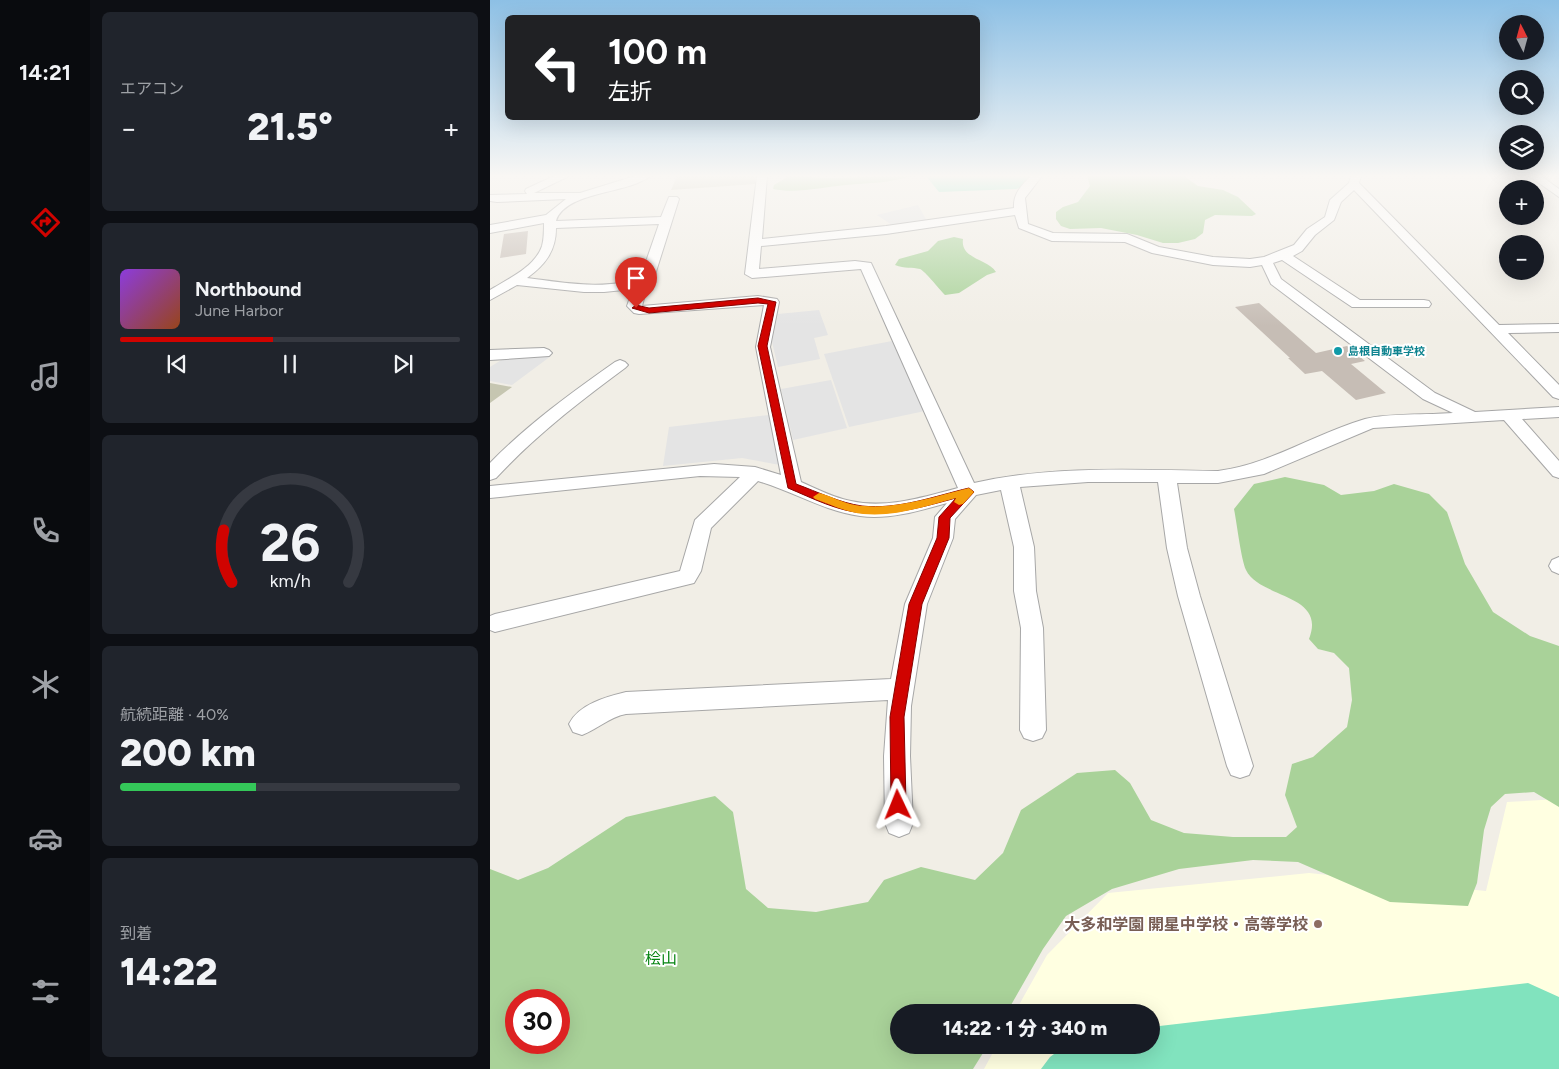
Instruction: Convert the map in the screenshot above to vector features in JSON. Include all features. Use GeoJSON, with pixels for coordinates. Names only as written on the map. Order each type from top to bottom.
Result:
{"type":"FeatureCollection","features":[{"type":"Feature","properties":{"kind":"street"},"geometry":{"type":"LineString","coordinates":[[490,229],[513,226]]}},
{"type":"Feature","properties":{"kind":"street"},"geometry":{"type":"LineString","coordinates":[[492,294],[514,281],[546,251],[548,247],[549,226]]}},
{"type":"Feature","properties":{"kind":"street"},"geometry":{"type":"LineString","coordinates":[[514,281],[600,288],[638,284],[647,278],[664,226]]}},
{"type":"Feature","properties":{"kind":"street"},"geometry":{"type":"LineString","coordinates":[[758,226],[752,274],[855,264],[866,266],[969,492]]}},
{"type":"Feature","properties":{"kind":"street"},"geometry":{"type":"LineString","coordinates":[[756,243],[915,226]]}},
{"type":"Feature","properties":{"kind":"street"},"geometry":{"type":"LineString","coordinates":[[1023,226],[1052,237],[1127,238],[1156,250],[1213,261],[1250,263],[1266,261],[1298,248],[1311,232],[1321,226]]}},
{"type":"Feature","properties":{"kind":"street"},"geometry":{"type":"LineString","coordinates":[[1400,226],[1494,329],[1559,394]]}},
{"type":"Feature","properties":{"kind":"street"},"geometry":{"type":"LineString","coordinates":[[1283,255],[1357,304],[1424,304]]}},
{"type":"Feature","properties":{"kind":"street"},"geometry":{"type":"LineString","coordinates":[[1266,261],[1276,281],[1414,384],[1440,402],[1472,417]]}},
{"type":"Feature","properties":{"kind":"street"},"geometry":{"type":"LineString","coordinates":[[638,284],[640,287],[634,306],[639,310],[758,300],[772,302],[763,346],[792,486]]}},
{"type":"Feature","properties":{"kind":"street"},"geometry":{"type":"LineString","coordinates":[[1494,329],[1559,328]]}},
{"type":"Feature","properties":{"kind":"street"},"geometry":{"type":"LineString","coordinates":[[493,357],[544,353]]}},
{"type":"Feature","properties":{"kind":"street"},"geometry":{"type":"LineString","coordinates":[[490,474],[510,452],[563,406],[620,365]]}},
{"type":"Feature","properties":{"kind":"street"},"geometry":{"type":"LineString","coordinates":[[490,492],[707,469],[728,469],[755,473],[844,506],[864,510],[904,508],[1009,482],[1054,477],[1218,477],[1237,475],[1271,465],[1332,437],[1370,423],[1559,412]]}},
{"type":"Feature","properties":{"kind":"street"},"geometry":{"type":"LineString","coordinates":[[1509,415],[1559,472]]}},
{"type":"Feature","properties":{"kind":"street"},"geometry":{"type":"LineString","coordinates":[[495,623],[687,577],[691,572],[702,525],[755,473]]}},
{"type":"Feature","properties":{"kind":"street"},"geometry":{"type":"LineString","coordinates":[[1167,477],[1178,548],[1189,596],[1240,766]]}},
{"type":"Feature","properties":{"kind":"street"},"geometry":{"type":"LineString","coordinates":[[1009,482],[1024,547],[1025,591],[1032,628],[1033,730]]}},
{"type":"Feature","properties":{"kind":"street"},"geometry":{"type":"LineString","coordinates":[[899,823],[896,752],[897,717],[916,604],[943,538],[945,517],[969,492]]}},
{"type":"Feature","properties":{"kind":"street"},"geometry":{"type":"LineString","coordinates":[[582,724],[607,707],[626,703],[901,689]]}},
{"type":"Feature","properties":{"kind":"shaded area"},"geometry":{"type":"Polygon","coordinates":[[[819,310],[828,335],[814,338],[820,359],[778,367],[772,342],[778,314],[819,310]]]}},
{"type":"Feature","properties":{"kind":"shaded area"},"geometry":{"type":"Polygon","coordinates":[[[892,341],[925,411],[849,427],[824,354],[892,341]]]}},
{"type":"Feature","properties":{"kind":"shaded area"},"geometry":{"type":"Polygon","coordinates":[[[551,356],[512,385],[490,381],[490,367],[503,359],[551,356]]]}},
{"type":"Feature","properties":{"kind":"shaded area"},"geometry":{"type":"Polygon","coordinates":[[[831,380],[847,428],[793,440],[781,389],[831,380]]]}},
{"type":"Feature","properties":{"kind":"shaded area"},"geometry":{"type":"Polygon","coordinates":[[[490,383],[512,387],[490,403],[490,383]]]}},
{"type":"Feature","properties":{"kind":"shaded area"},"geometry":{"type":"Polygon","coordinates":[[[769,415],[780,465],[742,458],[663,466],[669,427],[769,415]]]}},
{"type":"Feature","properties":{"kind":"shaded area","name":"大多和学園 開星中学校・高等学校"},"geometry":{"type":"Polygon","coordinates":[[[1559,799],[1559,1069],[984,1069],[992,1054],[1160,1054],[1160,1004],[1019,1004],[1047,955],[1108,893],[1309,873],[1486,891],[1507,802],[1559,799]]]}},
{"type":"Feature","properties":{"kind":"green space"},"geometry":{"type":"Polygon","coordinates":[[[1061,226],[1204,226],[1203,233],[1195,239],[1178,243],[1163,243],[1137,235],[1101,228],[1070,229],[1061,226]]]}},
{"type":"Feature","properties":{"kind":"green space"},"geometry":{"type":"Polygon","coordinates":[[[954,237],[963,239],[963,246],[970,255],[987,264],[996,272],[987,275],[959,293],[945,295],[922,270],[895,265],[899,259],[928,251],[938,241],[954,237]]]}},
{"type":"Feature","properties":{"kind":"green space","name":"桧山"},"geometry":{"type":"Polygon","coordinates":[[[1285,477],[1324,485],[1341,495],[1374,491],[1394,484],[1429,494],[1447,512],[1465,564],[1493,612],[1530,636],[1559,646],[1559,807],[1534,792],[1505,794],[1491,807],[1484,830],[1477,883],[1468,906],[1390,902],[1298,862],[1253,860],[1179,869],[1112,889],[1066,916],[1043,949],[1012,1004],[890,1004],[890,1054],[982,1054],[973,1069],[490,1069],[490,869],[518,880],[548,868],[626,817],[715,796],[733,812],[746,889],[768,908],[816,912],[868,902],[884,880],[921,867],[975,880],[1003,853],[1021,810],[1077,773],[1115,770],[1130,783],[1151,820],[1184,833],[1233,837],[1286,837],[1297,827],[1285,795],[1292,764],[1313,757],[1347,727],[1352,700],[1349,668],[1334,653],[1318,649],[1309,639],[1312,624],[1309,613],[1301,605],[1264,587],[1253,579],[1246,570],[1234,509],[1254,484],[1285,477]]]}},
{"type":"Feature","properties":{"kind":"green space"},"geometry":{"type":"Polygon","coordinates":[[[1528,983],[1559,997],[1559,1069],[1041,1069],[1054,1054],[1160,1054],[1160,1026],[1528,983]]]}},
{"type":"Feature","properties":{"kind":"building"},"geometry":{"type":"Polygon","coordinates":[[[528,231],[526,254],[500,258],[504,234],[528,231]]]}},
{"type":"Feature","properties":{"kind":"building","name":"島根自動車学校"},"geometry":{"type":"Polygon","coordinates":[[[1259,303],[1316,353],[1347,346],[1365,361],[1351,364],[1386,393],[1356,400],[1322,371],[1305,374],[1235,307],[1259,303]]]}},
{"type":"Feature","properties":{"kind":"slow traffic"},"geometry":{"type":"LineString","coordinates":[[819,497],[854,509],[877,510],[904,508],[969,492],[959,502]]}},
{"type":"Feature","properties":{"kind":"place","name":"島根自動車学校"},"geometry":{"type":"Point","coordinates":[1338,351]}},
{"type":"Feature","properties":{"kind":"place","name":"大多和学園 開星中学校・高等学校"},"geometry":{"type":"Point","coordinates":[1318,924]}},
{"type":"Feature","properties":{"kind":"route"},"geometry":{"type":"LineString","coordinates":[[636,308],[639,310],[649,310],[758,300],[769,300],[772,302],[763,346],[792,486],[844,506],[864,510],[904,508],[969,492],[945,517],[943,538],[916,604],[897,717],[898,805]]}}]}
